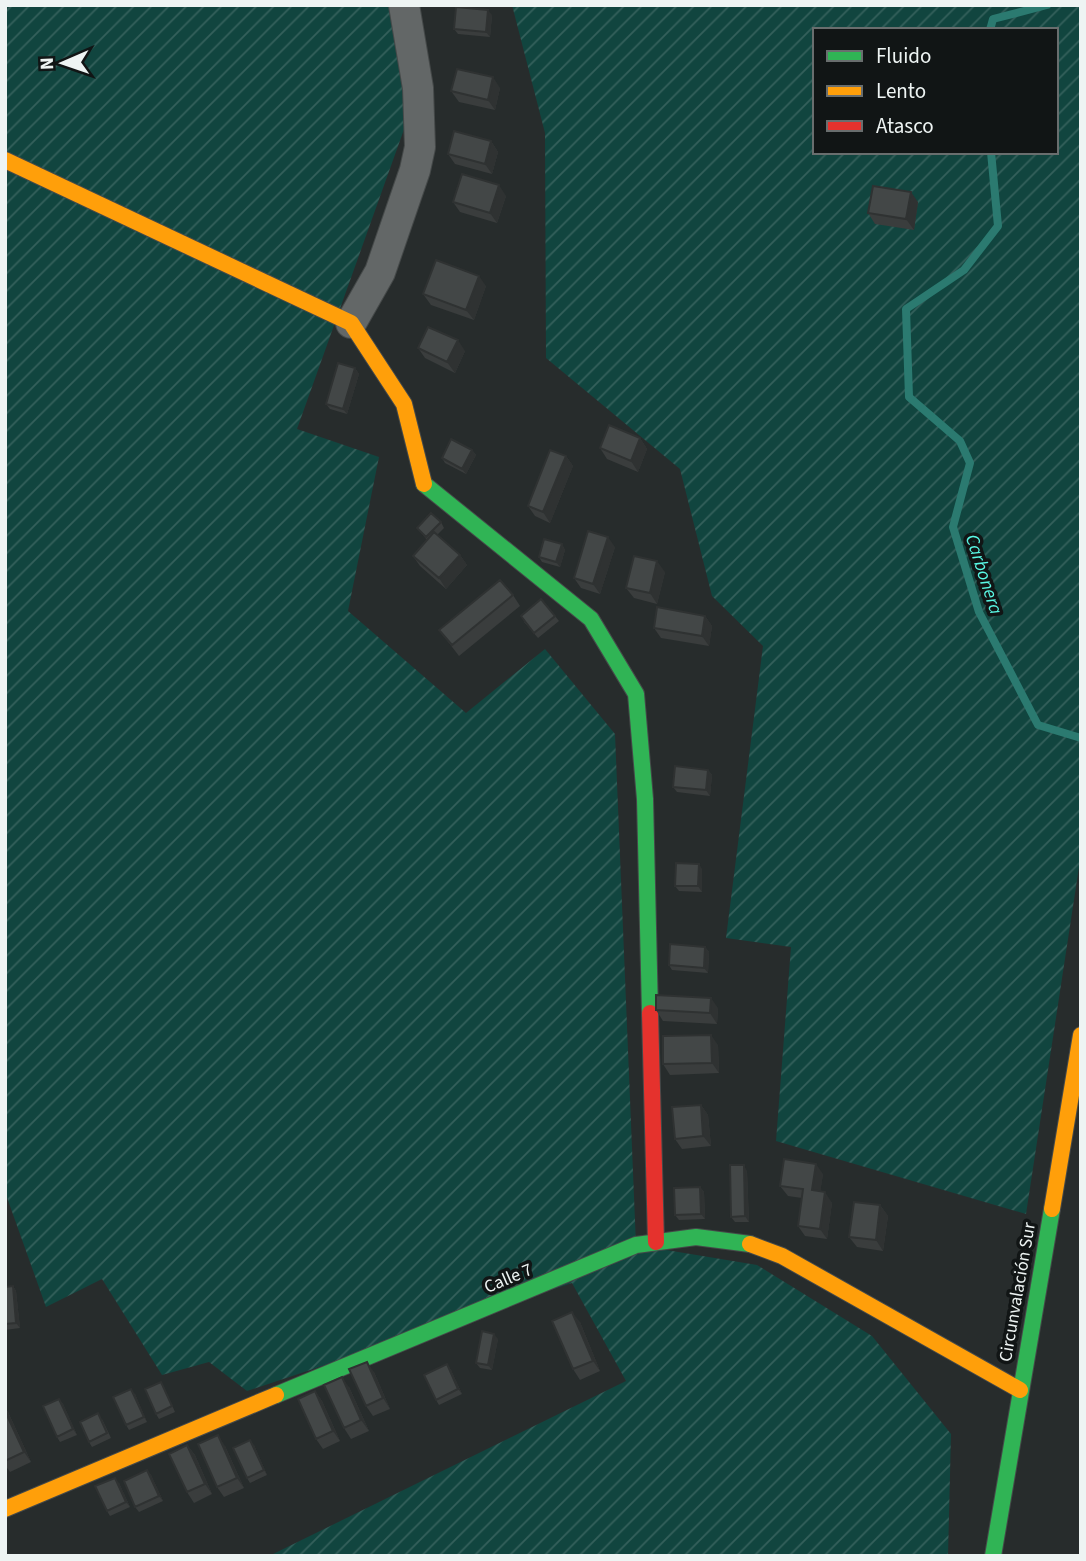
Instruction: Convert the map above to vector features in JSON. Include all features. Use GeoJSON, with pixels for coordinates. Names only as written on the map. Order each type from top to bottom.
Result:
{"type":"FeatureCollection","features":[{"type":"Feature","properties":{"kind":"street"},"geometry":{"type":"LineString","coordinates":[[351,323],[380,272],[415,170],[419,147],[418,88],[404,5]]}},
{"type":"Feature","properties":{"kind":"street"},"geometry":{"type":"LineString","coordinates":[[5,160],[351,323],[404,404],[422,482],[591,618],[636,694],[645,799],[656,1242]]}},
{"type":"Feature","properties":{"kind":"street","name":"Circunvalación Sur"},"geometry":{"type":"LineString","coordinates":[[993,1556],[1081,1035]]}},
{"type":"Feature","properties":{"kind":"street","name":"Calle 7"},"geometry":{"type":"LineString","coordinates":[[5,1509],[636,1245],[696,1237],[748,1243],[782,1256],[1020,1390]]}},
{"type":"Feature","properties":{"kind":"green space"},"geometry":{"type":"Polygon","coordinates":[[[5,5],[393,5],[407,121],[297,429],[379,457],[348,611],[466,713],[545,649],[615,734],[636,1245],[757,1265],[872,1336],[951,1434],[948,1556],[269,1556],[626,1381],[572,1283],[247,1391],[209,1362],[162,1375],[102,1279],[46,1307],[5,1192],[5,5]]]}},
{"type":"Feature","properties":{"kind":"green space"},"geometry":{"type":"Polygon","coordinates":[[[512,5],[1081,5],[1081,854],[1026,1214],[776,1141],[791,947],[726,938],[763,646],[712,596],[680,469],[546,358],[545,133],[512,5]]]}},
{"type":"Feature","properties":{"kind":"building"},"geometry":{"type":"Polygon","coordinates":[[[456,7],[488,10],[486,32],[454,29],[456,7]]]}},
{"type":"Feature","properties":{"kind":"building"},"geometry":{"type":"Polygon","coordinates":[[[457,69],[493,77],[488,100],[451,91],[457,69]]]}},
{"type":"Feature","properties":{"kind":"building"},"geometry":{"type":"Polygon","coordinates":[[[454,131],[491,141],[485,164],[448,154],[454,131]]]}},
{"type":"Feature","properties":{"kind":"building"},"geometry":{"type":"Polygon","coordinates":[[[462,174],[499,185],[490,213],[453,202],[462,174]]]}},
{"type":"Feature","properties":{"kind":"building"},"geometry":{"type":"Polygon","coordinates":[[[873,186],[911,192],[906,219],[868,213],[873,186]]]}},
{"type":"Feature","properties":{"kind":"building"},"geometry":{"type":"Polygon","coordinates":[[[436,260],[479,276],[466,310],[423,294],[436,260]]]}},
{"type":"Feature","properties":{"kind":"building"},"geometry":{"type":"Polygon","coordinates":[[[428,327],[458,340],[447,362],[418,348],[428,327]]]}},
{"type":"Feature","properties":{"kind":"building"},"geometry":{"type":"Polygon","coordinates":[[[338,363],[355,368],[343,409],[326,404],[338,363]]]}},
{"type":"Feature","properties":{"kind":"building"},"geometry":{"type":"Polygon","coordinates":[[[609,425],[640,438],[631,461],[600,448],[609,425]]]}},
{"type":"Feature","properties":{"kind":"building"},"geometry":{"type":"Polygon","coordinates":[[[451,439],[472,450],[462,469],[442,458],[451,439]]]}},
{"type":"Feature","properties":{"kind":"building"},"geometry":{"type":"Polygon","coordinates":[[[550,450],[566,456],[543,512],[528,506],[550,450]]]}},
{"type":"Feature","properties":{"kind":"building"},"geometry":{"type":"Polygon","coordinates":[[[431,513],[441,522],[426,537],[417,528],[431,513]]]}},
{"type":"Feature","properties":{"kind":"building"},"geometry":{"type":"Polygon","coordinates":[[[588,531],[608,537],[593,584],[574,578],[588,531]]]}},
{"type":"Feature","properties":{"kind":"building"},"geometry":{"type":"Polygon","coordinates":[[[434,532],[460,555],[439,578],[413,556],[434,532]]]}},
{"type":"Feature","properties":{"kind":"building"},"geometry":{"type":"Polygon","coordinates":[[[544,539],[562,544],[556,562],[539,557],[544,539]]]}},
{"type":"Feature","properties":{"kind":"building"},"geometry":{"type":"Polygon","coordinates":[[[634,556],[657,561],[650,593],[626,588],[634,556]]]}},
{"type":"Feature","properties":{"kind":"building"},"geometry":{"type":"Polygon","coordinates":[[[500,580],[513,595],[452,645],[439,630],[500,580]]]}},
{"type":"Feature","properties":{"kind":"building"},"geometry":{"type":"Polygon","coordinates":[[[541,599],[555,616],[534,633],[521,616],[541,599]]]}},
{"type":"Feature","properties":{"kind":"building"},"geometry":{"type":"Polygon","coordinates":[[[657,607],[705,616],[702,636],[654,628],[657,607]]]}},
{"type":"Feature","properties":{"kind":"building"},"geometry":{"type":"Polygon","coordinates":[[[675,766],[708,770],[706,790],[673,787],[675,766]]]}},
{"type":"Feature","properties":{"kind":"building"},"geometry":{"type":"Polygon","coordinates":[[[676,863],[699,864],[698,886],[675,886],[676,863]]]}},
{"type":"Feature","properties":{"kind":"building"},"geometry":{"type":"Polygon","coordinates":[[[670,944],[705,947],[704,968],[669,965],[670,944]]]}},
{"type":"Feature","properties":{"kind":"building"},"geometry":{"type":"Polygon","coordinates":[[[656,995],[711,998],[710,1013],[656,1010],[656,995]]]}},
{"type":"Feature","properties":{"kind":"building"},"geometry":{"type":"Polygon","coordinates":[[[711,1035],[712,1063],[663,1064],[663,1036],[711,1035]]]}},
{"type":"Feature","properties":{"kind":"building"},"geometry":{"type":"Polygon","coordinates":[[[701,1105],[703,1136],[675,1139],[672,1107],[701,1105]]]}},
{"type":"Feature","properties":{"kind":"building"},"geometry":{"type":"Polygon","coordinates":[[[784,1159],[816,1164],[812,1190],[825,1192],[820,1229],[798,1226],[803,1189],[780,1186],[784,1159]]]}},
{"type":"Feature","properties":{"kind":"building"},"geometry":{"type":"Polygon","coordinates":[[[730,1165],[744,1165],[745,1216],[731,1217],[730,1165]]]}},
{"type":"Feature","properties":{"kind":"building"},"geometry":{"type":"Polygon","coordinates":[[[700,1187],[701,1214],[675,1215],[674,1188],[700,1187]]]}},
{"type":"Feature","properties":{"kind":"building"},"geometry":{"type":"Polygon","coordinates":[[[854,1202],[880,1205],[876,1240],[849,1237],[854,1202]]]}},
{"type":"Feature","properties":{"kind":"building"},"geometry":{"type":"Polygon","coordinates":[[[13,1286],[16,1323],[5,1324],[5,1287],[13,1286]]]}},
{"type":"Feature","properties":{"kind":"building"},"geometry":{"type":"Polygon","coordinates":[[[572,1312],[593,1361],[573,1369],[552,1321],[572,1312]]]}},
{"type":"Feature","properties":{"kind":"building"},"geometry":{"type":"Polygon","coordinates":[[[482,1331],[494,1334],[488,1365],[476,1363],[482,1331]]]}},
{"type":"Feature","properties":{"kind":"building"},"geometry":{"type":"Polygon","coordinates":[[[367,1362],[383,1398],[366,1406],[349,1369],[367,1362]]]}},
{"type":"Feature","properties":{"kind":"building"},"geometry":{"type":"Polygon","coordinates":[[[447,1364],[458,1389],[436,1400],[424,1375],[447,1364]]]}},
{"type":"Feature","properties":{"kind":"building"},"geometry":{"type":"Polygon","coordinates":[[[342,1377],[361,1420],[344,1428],[324,1385],[342,1377]]]}},
{"type":"Feature","properties":{"kind":"building"},"geometry":{"type":"Polygon","coordinates":[[[161,1382],[172,1406],[156,1414],[145,1389],[161,1382]]]}},
{"type":"Feature","properties":{"kind":"building"},"geometry":{"type":"Polygon","coordinates":[[[131,1389],[144,1417],[126,1425],[113,1397],[131,1389]]]}},
{"type":"Feature","properties":{"kind":"building"},"geometry":{"type":"Polygon","coordinates":[[[315,1391],[333,1431],[316,1439],[298,1399],[315,1391]]]}},
{"type":"Feature","properties":{"kind":"building"},"geometry":{"type":"Polygon","coordinates":[[[59,1399],[73,1429],[57,1437],[43,1406],[59,1399]]]}},
{"type":"Feature","properties":{"kind":"building"},"geometry":{"type":"Polygon","coordinates":[[[5,1411],[24,1452],[5,1461],[5,1411]]]}},
{"type":"Feature","properties":{"kind":"building"},"geometry":{"type":"Polygon","coordinates":[[[98,1413],[107,1433],[89,1442],[80,1422],[98,1413]]]}},
{"type":"Feature","properties":{"kind":"building"},"geometry":{"type":"Polygon","coordinates":[[[218,1435],[237,1478],[217,1487],[198,1444],[218,1435]]]}},
{"type":"Feature","properties":{"kind":"building"},"geometry":{"type":"Polygon","coordinates":[[[250,1440],[264,1470],[247,1478],[233,1448],[250,1440]]]}},
{"type":"Feature","properties":{"kind":"building"},"geometry":{"type":"Polygon","coordinates":[[[187,1445],[205,1484],[187,1492],[169,1454],[187,1445]]]}},
{"type":"Feature","properties":{"kind":"building"},"geometry":{"type":"Polygon","coordinates":[[[147,1470],[159,1496],[135,1507],[124,1481],[147,1470]]]}},
{"type":"Feature","properties":{"kind":"building"},"geometry":{"type":"Polygon","coordinates":[[[115,1478],[126,1502],[107,1511],[95,1486],[115,1478]]]}},
{"type":"Feature","properties":{"kind":"waterway","name":"Carbonera"},"geometry":{"type":"LineString","coordinates":[[991,28],[993,19],[1047,5]]}},
{"type":"Feature","properties":{"kind":"waterway","name":"Carbonera"},"geometry":{"type":"LineString","coordinates":[[991,154],[998,226],[964,270],[906,309],[909,397],[960,441],[970,463],[953,527],[979,612],[1038,725],[1081,738]]}},
{"type":"Feature","properties":{"kind":"traffic: fast"},"geometry":{"type":"LineString","coordinates":[[424,484],[591,619],[636,694],[645,799],[650,1013]]}},
{"type":"Feature","properties":{"kind":"traffic: fast"},"geometry":{"type":"LineString","coordinates":[[993,1556],[1052,1209]]}},
{"type":"Feature","properties":{"kind":"traffic: fast"},"geometry":{"type":"LineString","coordinates":[[276,1395],[636,1245],[696,1237],[750,1244]]}},
{"type":"Feature","properties":{"kind":"traffic: slow"},"geometry":{"type":"LineString","coordinates":[[5,160],[351,323],[404,404],[424,484]]}},
{"type":"Feature","properties":{"kind":"traffic: slow"},"geometry":{"type":"LineString","coordinates":[[1052,1209],[1081,1035]]}},
{"type":"Feature","properties":{"kind":"traffic: slow"},"geometry":{"type":"LineString","coordinates":[[750,1244],[782,1256],[1020,1390]]}},
{"type":"Feature","properties":{"kind":"traffic: slow"},"geometry":{"type":"LineString","coordinates":[[5,1509],[276,1395]]}},
{"type":"Feature","properties":{"kind":"traffic: jam"},"geometry":{"type":"LineString","coordinates":[[650,1013],[656,1242]]}}]}
